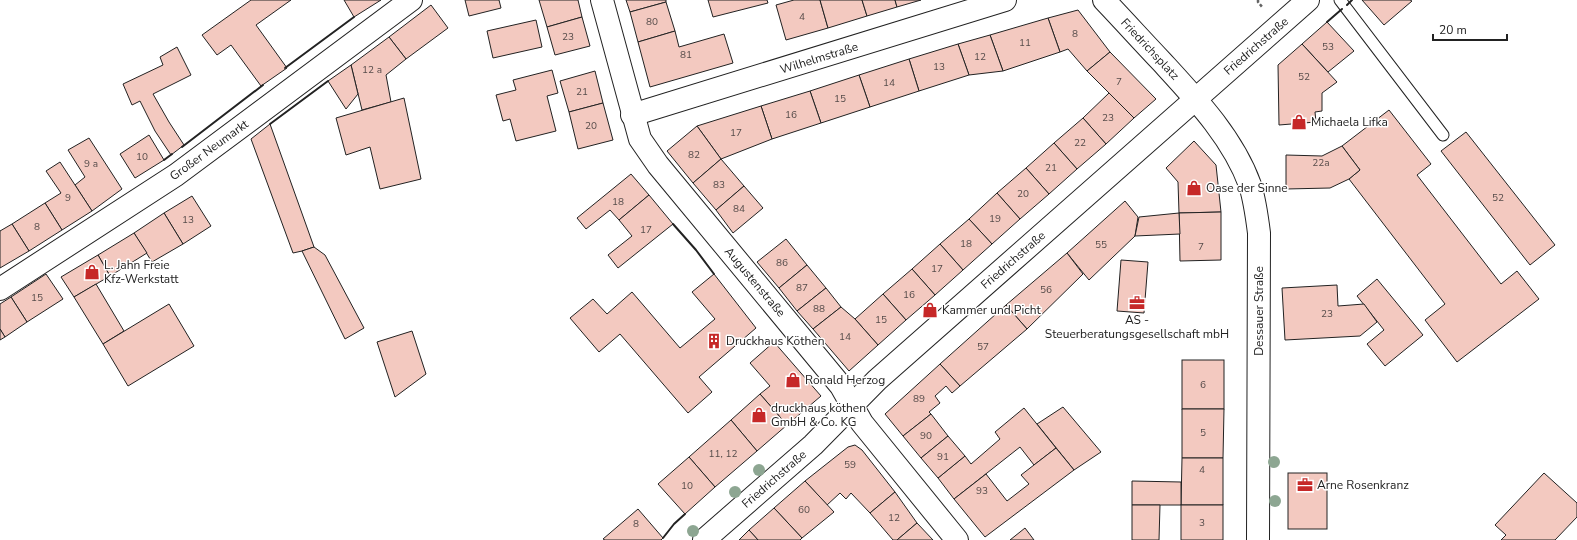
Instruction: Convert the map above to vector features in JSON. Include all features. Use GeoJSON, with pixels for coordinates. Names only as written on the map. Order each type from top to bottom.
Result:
{"type":"FeatureCollection","features":[{"type":"Feature","properties":{"kind":"street","name":"Großer Neumarkt"},"geometry":{"type":"LineString","coordinates":[[0,289],[176,175],[411,0]]}},
{"type":"Feature","properties":{"kind":"street","name":"Augustenstraße"},"geometry":{"type":"LineString","coordinates":[[602,0],[632,116],[640,140],[658,165],[841,386],[862,423],[957,540]]}},
{"type":"Feature","properties":{"kind":"street","name":"Wilhelmstraße"},"geometry":{"type":"LineString","coordinates":[[632,116],[1005,0]]}},
{"type":"Feature","properties":{"kind":"street","name":"Friedrichsplatz"},"geometry":{"type":"LineString","coordinates":[[1104,0],[1195,99]]}},
{"type":"Feature","properties":{"kind":"street","name":"Friedrichstraße"},"geometry":{"type":"LineString","coordinates":[[704,540],[813,445],[877,380],[1308,0]]}},
{"type":"Feature","properties":{"kind":"street","name":"Dessauer Straße"},"geometry":{"type":"LineString","coordinates":[[1195,99],[1228,142],[1237,158],[1250,185],[1256,211],[1259,233],[1258,540]]}},
{"type":"Feature","properties":{"kind":"lane"},"geometry":{"type":"LineString","coordinates":[[1340,0],[1443,135]]}},
{"type":"Feature","properties":{"kind":"building"},"geometry":{"type":"Polygon","coordinates":[[[251,0],[291,0],[256,25],[287,68],[261,86],[231,45],[217,55],[202,35],[251,0]]]}},
{"type":"Feature","properties":{"kind":"building"},"geometry":{"type":"Polygon","coordinates":[[[344,0],[381,0],[354,17],[344,0]]]}},
{"type":"Feature","properties":{"kind":"building"},"geometry":{"type":"Polygon","coordinates":[[[465,0],[499,0],[501,8],[469,16],[465,0]]]}},
{"type":"Feature","properties":{"kind":"building"},"geometry":{"type":"Polygon","coordinates":[[[539,0],[578,0],[582,17],[547,27],[539,0]]]}},
{"type":"Feature","properties":{"kind":"building"},"geometry":{"type":"Polygon","coordinates":[[[626,0],[666,0],[666,2],[630,12],[626,0]]]}},
{"type":"Feature","properties":{"kind":"building"},"geometry":{"type":"Polygon","coordinates":[[[708,0],[767,0],[768,3],[713,17],[708,0]]]}},
{"type":"Feature","properties":{"kind":"building"},"geometry":{"type":"Polygon","coordinates":[[[794,0],[820,0],[828,28],[786,40],[776,5],[794,0]]]}},
{"type":"Feature","properties":{"kind":"building"},"geometry":{"type":"Polygon","coordinates":[[[820,0],[862,0],[867,16],[828,28],[820,0]]]}},
{"type":"Feature","properties":{"kind":"building"},"geometry":{"type":"Polygon","coordinates":[[[862,0],[895,0],[897,7],[867,16],[862,0]]]}},
{"type":"Feature","properties":{"kind":"building"},"geometry":{"type":"Polygon","coordinates":[[[895,0],[921,0],[897,7],[895,0]]]}},
{"type":"Feature","properties":{"kind":"building"},"geometry":{"type":"Polygon","coordinates":[[[1362,0],[1410,0],[1412,1],[1384,25],[1362,0]]]}},
{"type":"Feature","properties":{"kind":"building"},"geometry":{"type":"Polygon","coordinates":[[[666,2],[675,31],[638,42],[630,12],[666,2]]]}},
{"type":"Feature","properties":{"kind":"building"},"geometry":{"type":"Polygon","coordinates":[[[431,5],[448,28],[406,59],[389,37],[431,5]]]}},
{"type":"Feature","properties":{"kind":"building"},"geometry":{"type":"Polygon","coordinates":[[[1078,10],[1110,52],[1087,71],[1068,49],[1060,52],[1048,18],[1078,10]]]}},
{"type":"Feature","properties":{"kind":"building"},"geometry":{"type":"Polygon","coordinates":[[[582,17],[590,46],[555,55],[547,27],[582,17]]]}},
{"type":"Feature","properties":{"kind":"building"},"geometry":{"type":"Polygon","coordinates":[[[1048,18],[1060,52],[1003,71],[990,35],[1048,18]]]}},
{"type":"Feature","properties":{"kind":"building"},"geometry":{"type":"Polygon","coordinates":[[[536,20],[542,47],[493,58],[487,31],[536,20]]]}},
{"type":"Feature","properties":{"kind":"building"},"geometry":{"type":"Polygon","coordinates":[[[1327,22],[1354,51],[1328,72],[1302,44],[1327,22]]]}},
{"type":"Feature","properties":{"kind":"building"},"geometry":{"type":"Polygon","coordinates":[[[675,31],[679,47],[724,34],[733,63],[650,87],[638,42],[675,31]]]}},
{"type":"Feature","properties":{"kind":"building"},"geometry":{"type":"Polygon","coordinates":[[[990,35],[1003,71],[969,75],[958,44],[990,35]]]}},
{"type":"Feature","properties":{"kind":"building"},"geometry":{"type":"Polygon","coordinates":[[[389,37],[406,59],[386,75],[391,102],[362,110],[351,65],[389,37]]]}},
{"type":"Feature","properties":{"kind":"building"},"geometry":{"type":"Polygon","coordinates":[[[958,44],[969,75],[919,91],[909,59],[958,44]]]}},
{"type":"Feature","properties":{"kind":"building"},"geometry":{"type":"Polygon","coordinates":[[[1302,44],[1337,82],[1322,93],[1322,111],[1315,112],[1316,122],[1279,125],[1278,65],[1302,44]]]}},
{"type":"Feature","properties":{"kind":"building"},"geometry":{"type":"Polygon","coordinates":[[[177,47],[191,75],[153,94],[184,145],[171,155],[155,131],[140,101],[132,105],[123,84],[163,65],[160,57],[177,47]]]}},
{"type":"Feature","properties":{"kind":"building"},"geometry":{"type":"Polygon","coordinates":[[[1110,52],[1156,99],[1134,118],[1087,71],[1110,52]]]}},
{"type":"Feature","properties":{"kind":"building"},"geometry":{"type":"Polygon","coordinates":[[[909,59],[919,91],[870,107],[859,75],[909,59]]]}},
{"type":"Feature","properties":{"kind":"building"},"geometry":{"type":"Polygon","coordinates":[[[351,65],[358,94],[346,109],[328,81],[351,65]]]}},
{"type":"Feature","properties":{"kind":"building"},"geometry":{"type":"Polygon","coordinates":[[[552,70],[558,93],[547,96],[556,131],[516,141],[510,119],[503,121],[496,95],[516,90],[513,80],[552,70]]]}},
{"type":"Feature","properties":{"kind":"building"},"geometry":{"type":"Polygon","coordinates":[[[595,71],[603,103],[569,112],[560,81],[595,71]]]}},
{"type":"Feature","properties":{"kind":"building"},"geometry":{"type":"Polygon","coordinates":[[[859,75],[870,107],[821,123],[810,91],[859,75]]]}},
{"type":"Feature","properties":{"kind":"building"},"geometry":{"type":"Polygon","coordinates":[[[810,91],[821,123],[772,139],[761,106],[810,91]]]}},
{"type":"Feature","properties":{"kind":"building"},"geometry":{"type":"Polygon","coordinates":[[[1109,93],[1134,118],[1106,144],[1083,118],[1109,93]]]}},
{"type":"Feature","properties":{"kind":"building"},"geometry":{"type":"Polygon","coordinates":[[[404,98],[421,179],[380,189],[370,147],[346,155],[336,118],[404,98]]]}},
{"type":"Feature","properties":{"kind":"building"},"geometry":{"type":"Polygon","coordinates":[[[603,103],[613,140],[578,149],[569,112],[603,103]]]}},
{"type":"Feature","properties":{"kind":"building"},"geometry":{"type":"Polygon","coordinates":[[[761,106],[772,139],[721,159],[697,126],[761,106]]]}},
{"type":"Feature","properties":{"kind":"building"},"geometry":{"type":"Polygon","coordinates":[[[1389,110],[1431,164],[1417,175],[1501,284],[1517,271],[1539,299],[1457,362],[1425,320],[1445,304],[1349,179],[1360,170],[1342,146],[1389,110]]]}},
{"type":"Feature","properties":{"kind":"building"},"geometry":{"type":"Polygon","coordinates":[[[1083,118],[1106,144],[1077,169],[1054,143],[1083,118]]]}},
{"type":"Feature","properties":{"kind":"building"},"geometry":{"type":"Polygon","coordinates":[[[270,124],[314,247],[293,253],[251,139],[270,124]]]}},
{"type":"Feature","properties":{"kind":"building"},"geometry":{"type":"Polygon","coordinates":[[[697,126],[721,159],[693,183],[667,151],[697,126]]]}},
{"type":"Feature","properties":{"kind":"building"},"geometry":{"type":"Polygon","coordinates":[[[1466,132],[1555,245],[1530,265],[1441,151],[1466,132]]]}},
{"type":"Feature","properties":{"kind":"building"},"geometry":{"type":"Polygon","coordinates":[[[149,135],[164,160],[135,178],[120,154],[149,135]]]}},
{"type":"Feature","properties":{"kind":"building"},"geometry":{"type":"Polygon","coordinates":[[[89,138],[122,189],[92,211],[75,185],[85,177],[68,150],[89,138]]]}},
{"type":"Feature","properties":{"kind":"building"},"geometry":{"type":"Polygon","coordinates":[[[1194,141],[1216,165],[1221,212],[1179,213],[1178,182],[1166,168],[1194,141]]]}},
{"type":"Feature","properties":{"kind":"building"},"geometry":{"type":"Polygon","coordinates":[[[1054,143],[1077,169],[1049,194],[1026,168],[1054,143]]]}},
{"type":"Feature","properties":{"kind":"building"},"geometry":{"type":"Polygon","coordinates":[[[1342,146],[1360,170],[1349,179],[1330,188],[1286,189],[1286,155],[1322,156],[1342,146]]]}},
{"type":"Feature","properties":{"kind":"building"},"geometry":{"type":"Polygon","coordinates":[[[721,159],[744,186],[716,210],[693,183],[721,159]]]}},
{"type":"Feature","properties":{"kind":"building"},"geometry":{"type":"Polygon","coordinates":[[[60,162],[92,211],[62,230],[45,203],[61,193],[46,171],[60,162]]]}},
{"type":"Feature","properties":{"kind":"building"},"geometry":{"type":"Polygon","coordinates":[[[1026,168],[1049,194],[1020,219],[997,193],[1026,168]]]}},
{"type":"Feature","properties":{"kind":"building"},"geometry":{"type":"Polygon","coordinates":[[[631,174],[649,195],[619,220],[610,210],[586,229],[577,218],[631,174]]]}},
{"type":"Feature","properties":{"kind":"building"},"geometry":{"type":"Polygon","coordinates":[[[744,186],[763,208],[733,233],[716,210],[744,186]]]}},
{"type":"Feature","properties":{"kind":"building"},"geometry":{"type":"Polygon","coordinates":[[[997,193],[1020,219],[992,244],[969,219],[997,193]]]}},
{"type":"Feature","properties":{"kind":"building"},"geometry":{"type":"Polygon","coordinates":[[[649,195],[673,224],[618,268],[608,255],[632,236],[619,220],[649,195]]]}},
{"type":"Feature","properties":{"kind":"building"},"geometry":{"type":"Polygon","coordinates":[[[192,196],[211,226],[183,244],[164,213],[192,196]]]}},
{"type":"Feature","properties":{"kind":"building"},"geometry":{"type":"Polygon","coordinates":[[[1125,201],[1138,217],[1135,236],[1089,280],[1067,253],[1125,201]]]}},
{"type":"Feature","properties":{"kind":"building"},"geometry":{"type":"Polygon","coordinates":[[[45,203],[62,230],[29,251],[12,224],[45,203]]]}},
{"type":"Feature","properties":{"kind":"building"},"geometry":{"type":"Polygon","coordinates":[[[1221,212],[1221,260],[1180,261],[1179,213],[1221,212]]]}},
{"type":"Feature","properties":{"kind":"building"},"geometry":{"type":"Polygon","coordinates":[[[164,213],[183,244],[152,262],[134,233],[164,213]]]}},
{"type":"Feature","properties":{"kind":"building"},"geometry":{"type":"Polygon","coordinates":[[[1179,213],[1180,234],[1135,236],[1139,217],[1179,213]]]}},
{"type":"Feature","properties":{"kind":"building"},"geometry":{"type":"Polygon","coordinates":[[[969,219],[992,244],[963,270],[940,244],[969,219]]]}},
{"type":"Feature","properties":{"kind":"building"},"geometry":{"type":"Polygon","coordinates":[[[12,224],[29,251],[0,268],[0,231],[12,224]]]}},
{"type":"Feature","properties":{"kind":"building"},"geometry":{"type":"Polygon","coordinates":[[[134,233],[147,253],[110,276],[98,255],[134,233]]]}},
{"type":"Feature","properties":{"kind":"building"},"geometry":{"type":"Polygon","coordinates":[[[786,239],[807,265],[779,288],[757,262],[786,239]]]}},
{"type":"Feature","properties":{"kind":"building"},"geometry":{"type":"Polygon","coordinates":[[[940,244],[963,270],[935,295],[912,269],[940,244]]]}},
{"type":"Feature","properties":{"kind":"building"},"geometry":{"type":"Polygon","coordinates":[[[314,247],[325,255],[364,328],[345,339],[302,251],[314,247]]]}},
{"type":"Feature","properties":{"kind":"building"},"geometry":{"type":"Polygon","coordinates":[[[1067,253],[1083,274],[1027,329],[1006,305],[1067,253]]]}},
{"type":"Feature","properties":{"kind":"building"},"geometry":{"type":"Polygon","coordinates":[[[98,255],[110,276],[74,297],[61,277],[98,255]]]}},
{"type":"Feature","properties":{"kind":"building"},"geometry":{"type":"Polygon","coordinates":[[[1121,260],[1148,262],[1144,313],[1117,311],[1121,260]]]}},
{"type":"Feature","properties":{"kind":"building"},"geometry":{"type":"Polygon","coordinates":[[[807,265],[826,288],[797,311],[779,288],[807,265]]]}},
{"type":"Feature","properties":{"kind":"building"},"geometry":{"type":"Polygon","coordinates":[[[912,269],[935,295],[906,320],[883,294],[912,269]]]}},
{"type":"Feature","properties":{"kind":"building"},"geometry":{"type":"Polygon","coordinates":[[[46,274],[63,299],[27,322],[11,297],[46,274]]]}},
{"type":"Feature","properties":{"kind":"building","name":"Druckhaus Köthen"},"geometry":{"type":"Polygon","coordinates":[[[714,274],[756,328],[699,377],[712,392],[688,413],[620,334],[599,352],[570,318],[593,299],[607,314],[632,292],[680,348],[715,319],[692,292],[714,274]]]}},
{"type":"Feature","properties":{"kind":"building"},"geometry":{"type":"Polygon","coordinates":[[[1377,279],[1423,335],[1385,366],[1367,344],[1384,330],[1357,296],[1377,279]]]}},
{"type":"Feature","properties":{"kind":"building"},"geometry":{"type":"Polygon","coordinates":[[[96,284],[124,331],[103,344],[74,297],[96,284]]]}},
{"type":"Feature","properties":{"kind":"building"},"geometry":{"type":"Polygon","coordinates":[[[1337,285],[1338,306],[1364,304],[1377,322],[1360,336],[1285,340],[1282,288],[1337,285]]]}},
{"type":"Feature","properties":{"kind":"building"},"geometry":{"type":"Polygon","coordinates":[[[826,288],[841,307],[813,329],[797,311],[826,288]]]}},
{"type":"Feature","properties":{"kind":"building"},"geometry":{"type":"Polygon","coordinates":[[[883,294],[906,320],[878,345],[855,319],[883,294]]]}},
{"type":"Feature","properties":{"kind":"building"},"geometry":{"type":"Polygon","coordinates":[[[11,297],[27,322],[5,337],[0,329],[0,304],[11,297]]]}},
{"type":"Feature","properties":{"kind":"building"},"geometry":{"type":"Polygon","coordinates":[[[169,304],[194,346],[128,386],[103,344],[169,304]]]}},
{"type":"Feature","properties":{"kind":"building"},"geometry":{"type":"Polygon","coordinates":[[[1006,305],[1027,329],[960,386],[940,364],[1006,305]]]}},
{"type":"Feature","properties":{"kind":"building"},"geometry":{"type":"Polygon","coordinates":[[[841,307],[855,319],[878,345],[849,371],[813,329],[841,307]]]}},
{"type":"Feature","properties":{"kind":"building"},"geometry":{"type":"Polygon","coordinates":[[[0,329],[5,337],[0,340],[0,329]]]}},
{"type":"Feature","properties":{"kind":"building"},"geometry":{"type":"Polygon","coordinates":[[[412,331],[426,374],[395,397],[377,342],[412,331]]]}},
{"type":"Feature","properties":{"kind":"building"},"geometry":{"type":"Polygon","coordinates":[[[774,342],[821,396],[787,425],[760,394],[770,386],[750,363],[774,342]]]}},
{"type":"Feature","properties":{"kind":"building"},"geometry":{"type":"Polygon","coordinates":[[[1182,360],[1224,360],[1224,409],[1182,409],[1182,360]]]}},
{"type":"Feature","properties":{"kind":"building"},"geometry":{"type":"Polygon","coordinates":[[[940,364],[960,386],[952,393],[946,386],[935,396],[940,403],[929,412],[931,414],[903,436],[885,414],[940,364]]]}},
{"type":"Feature","properties":{"kind":"building"},"geometry":{"type":"Polygon","coordinates":[[[760,394],[787,425],[757,451],[731,420],[760,394]]]}},
{"type":"Feature","properties":{"kind":"building"},"geometry":{"type":"Polygon","coordinates":[[[1063,407],[1101,452],[1074,470],[1037,424],[1063,407]]]}},
{"type":"Feature","properties":{"kind":"building"},"geometry":{"type":"Polygon","coordinates":[[[1024,408],[1056,448],[1034,465],[1020,447],[954,499],[938,478],[965,456],[971,464],[1000,439],[995,432],[1024,408]]]}},
{"type":"Feature","properties":{"kind":"building"},"geometry":{"type":"Polygon","coordinates":[[[1182,409],[1224,409],[1223,458],[1182,458],[1182,409]]]}},
{"type":"Feature","properties":{"kind":"building"},"geometry":{"type":"Polygon","coordinates":[[[931,414],[948,436],[921,458],[903,436],[931,414]]]}},
{"type":"Feature","properties":{"kind":"building"},"geometry":{"type":"Polygon","coordinates":[[[731,420],[757,451],[715,487],[689,457],[731,420]]]}},
{"type":"Feature","properties":{"kind":"building"},"geometry":{"type":"Polygon","coordinates":[[[948,436],[965,456],[938,478],[921,458],[948,436]]]}},
{"type":"Feature","properties":{"kind":"building"},"geometry":{"type":"Polygon","coordinates":[[[855,445],[862,450],[895,492],[870,513],[851,493],[846,499],[840,493],[827,505],[805,481],[848,447],[855,445]]]}},
{"type":"Feature","properties":{"kind":"building"},"geometry":{"type":"Polygon","coordinates":[[[1056,448],[1074,470],[985,537],[954,499],[986,474],[1007,501],[1029,484],[1021,475],[1056,448]]]}},
{"type":"Feature","properties":{"kind":"building"},"geometry":{"type":"Polygon","coordinates":[[[689,457],[715,487],[685,514],[658,484],[689,457]]]}},
{"type":"Feature","properties":{"kind":"building"},"geometry":{"type":"Polygon","coordinates":[[[1182,458],[1223,458],[1223,505],[1181,505],[1182,458]]]}},
{"type":"Feature","properties":{"kind":"building"},"geometry":{"type":"Polygon","coordinates":[[[1288,473],[1327,473],[1327,529],[1288,529],[1288,473]]]}},
{"type":"Feature","properties":{"kind":"building"},"geometry":{"type":"Polygon","coordinates":[[[1544,473],[1577,503],[1577,517],[1555,540],[1501,540],[1506,535],[1495,525],[1544,473]]]}},
{"type":"Feature","properties":{"kind":"building"},"geometry":{"type":"Polygon","coordinates":[[[805,481],[834,512],[802,538],[774,508],[805,481]]]}},
{"type":"Feature","properties":{"kind":"building"},"geometry":{"type":"Polygon","coordinates":[[[1132,481],[1181,482],[1181,505],[1132,505],[1132,481]]]}},
{"type":"Feature","properties":{"kind":"building"},"geometry":{"type":"Polygon","coordinates":[[[895,492],[917,523],[897,540],[893,540],[870,513],[895,492]]]}},
{"type":"Feature","properties":{"kind":"building"},"geometry":{"type":"Polygon","coordinates":[[[1132,505],[1160,505],[1159,540],[1132,540],[1132,505]]]}},
{"type":"Feature","properties":{"kind":"building"},"geometry":{"type":"Polygon","coordinates":[[[1181,505],[1223,505],[1223,540],[1181,540],[1181,505]]]}},
{"type":"Feature","properties":{"kind":"building"},"geometry":{"type":"Polygon","coordinates":[[[774,508],[802,538],[800,540],[758,540],[749,530],[774,508]]]}},
{"type":"Feature","properties":{"kind":"building"},"geometry":{"type":"Polygon","coordinates":[[[638,509],[663,538],[661,540],[603,539],[638,509]]]}},
{"type":"Feature","properties":{"kind":"building"},"geometry":{"type":"Polygon","coordinates":[[[917,523],[933,540],[897,540],[917,523]]]}},
{"type":"Feature","properties":{"kind":"building"},"geometry":{"type":"Polygon","coordinates":[[[1025,528],[1034,540],[1010,540],[1025,528]]]}},
{"type":"Feature","properties":{"kind":"building"},"geometry":{"type":"Polygon","coordinates":[[[749,530],[758,540],[739,540],[749,530]]]}},
{"type":"Feature","properties":{"kind":"wall"},"geometry":{"type":"LineString","coordinates":[[1347,5],[1352,0]]}},
{"type":"Feature","properties":{"kind":"wall"},"geometry":{"type":"LineString","coordinates":[[1327,22],[1342,9]]}},
{"type":"Feature","properties":{"kind":"wall"},"geometry":{"type":"LineString","coordinates":[[285,68],[354,17]]}},
{"type":"Feature","properties":{"kind":"wall"},"geometry":{"type":"LineString","coordinates":[[270,124],[328,81]]}},
{"type":"Feature","properties":{"kind":"wall"},"geometry":{"type":"LineString","coordinates":[[182,147],[263,85]]}},
{"type":"Feature","properties":{"kind":"wall"},"geometry":{"type":"LineString","coordinates":[[164,160],[172,154]]}},
{"type":"Feature","properties":{"kind":"wall"},"geometry":{"type":"LineString","coordinates":[[673,224],[696,250],[714,274]]}},
{"type":"Feature","properties":{"kind":"wall"},"geometry":{"type":"LineString","coordinates":[[663,538],[674,524],[685,514]]}},
{"type":"Feature","properties":{"kind":"place","name":"Michaela Lifka"},"geometry":{"type":"Point","coordinates":[1299,122]}},
{"type":"Feature","properties":{"kind":"place","name":"Oase der Sinne"},"geometry":{"type":"Point","coordinates":[1194,188]}},
{"type":"Feature","properties":{"kind":"place","name":"L. Jahn Freie Kfz-Werkstatt"},"geometry":{"type":"Point","coordinates":[92,272]}},
{"type":"Feature","properties":{"kind":"place","name":"AS - Steuerberatungsgesellschaft mbH"},"geometry":{"type":"Point","coordinates":[1137,303]}},
{"type":"Feature","properties":{"kind":"place","name":"Kammer und Picht"},"geometry":{"type":"Point","coordinates":[930,310]}},
{"type":"Feature","properties":{"kind":"place","name":"Druckhaus Köthen"},"geometry":{"type":"Point","coordinates":[714,341]}},
{"type":"Feature","properties":{"kind":"place","name":"Ronald Herzog"},"geometry":{"type":"Point","coordinates":[793,380]}},
{"type":"Feature","properties":{"kind":"place","name":"druckhaus köthen GmbH & Co. KG"},"geometry":{"type":"Point","coordinates":[759,415]}},
{"type":"Feature","properties":{"kind":"place","name":"Arne Rosenkranz"},"geometry":{"type":"Point","coordinates":[1305,485]}}]}
